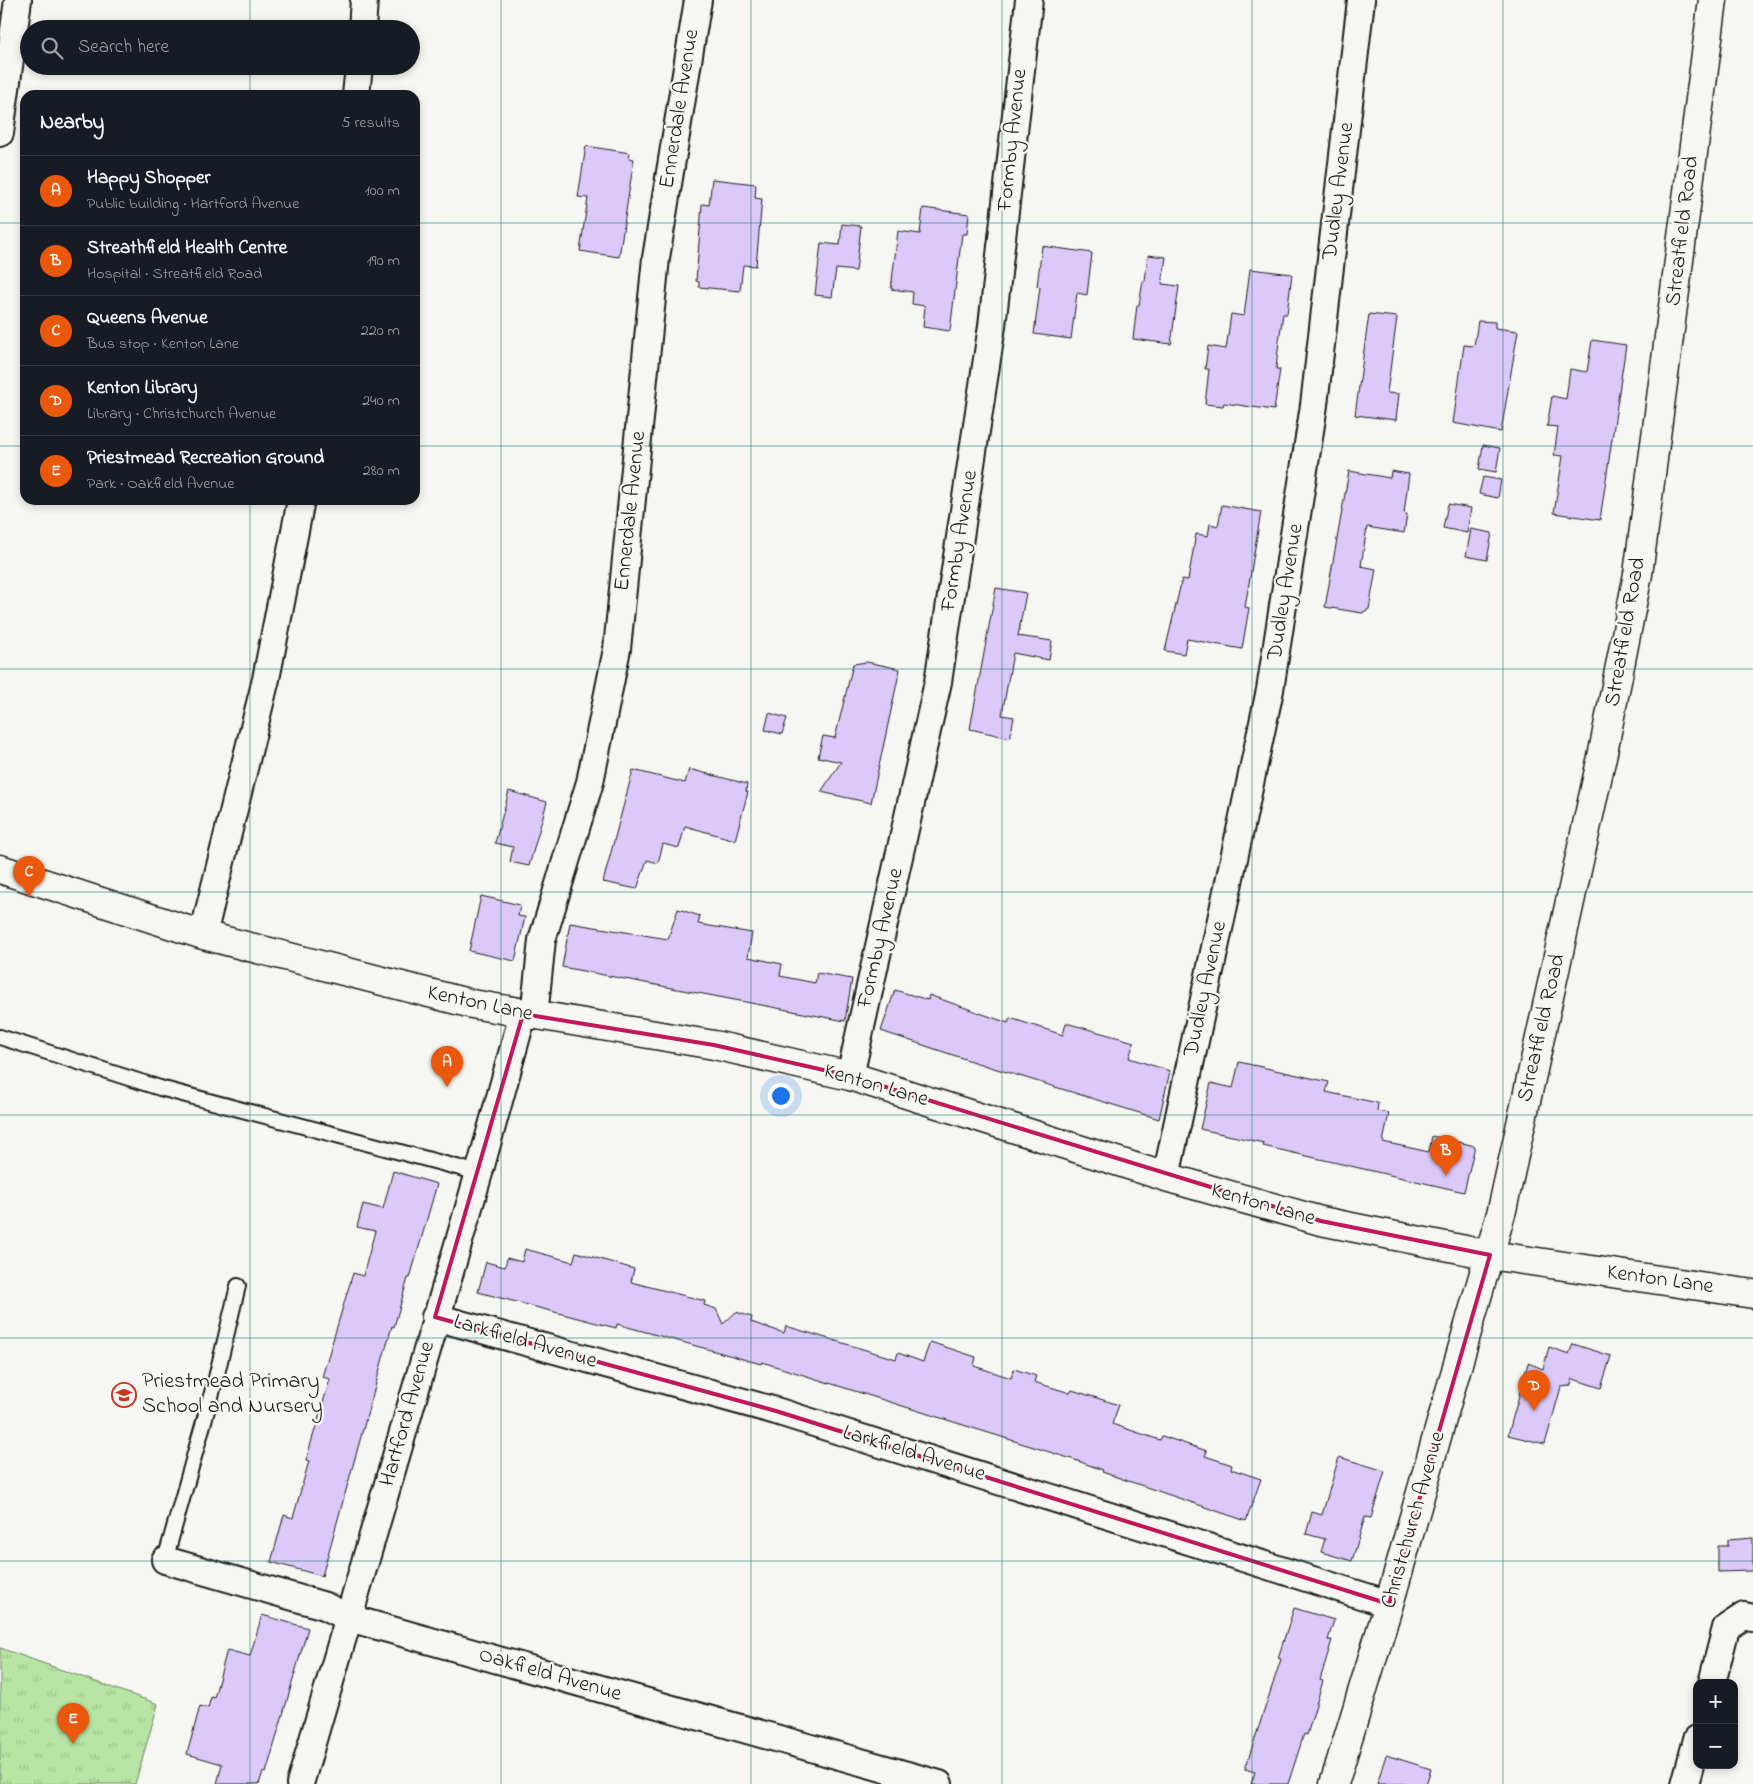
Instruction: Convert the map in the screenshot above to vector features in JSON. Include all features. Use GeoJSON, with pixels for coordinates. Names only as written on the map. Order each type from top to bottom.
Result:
{"type":"FeatureCollection","features":[{"type":"Feature","properties":{"kind":"street"},"geometry":{"type":"LineString","coordinates":[[0,133],[18,0]]}},
{"type":"Feature","properties":{"kind":"street"},"geometry":{"type":"LineString","coordinates":[[363,20],[364,0]]}},
{"type":"Feature","properties":{"kind":"street","name":"Ennerdale Avenue"},"geometry":{"type":"LineString","coordinates":[[528,1015],[542,940],[590,782],[617,649],[656,258],[698,0]]}},
{"type":"Feature","properties":{"kind":"street","name":"Formby Avenue"},"geometry":{"type":"LineString","coordinates":[[850,1076],[938,682],[992,326],[1029,0]]}},
{"type":"Feature","properties":{"kind":"street","name":"Dudley Avenue"},"geometry":{"type":"LineString","coordinates":[[1166,1177],[1270,690],[1314,405],[1361,0]]}},
{"type":"Feature","properties":{"kind":"street","name":"Streatfield Road"},"geometry":{"type":"LineString","coordinates":[[1490,1256],[1502,1210],[1603,752],[1638,574],[1712,0]]}},
{"type":"Feature","properties":{"kind":"street"},"geometry":{"type":"LineString","coordinates":[[357,90],[358,75]]}},
{"type":"Feature","properties":{"kind":"street"},"geometry":{"type":"LineString","coordinates":[[202,935],[266,680],[300,505]]}},
{"type":"Feature","properties":{"kind":"street","name":"Kenton Lane"},"geometry":{"type":"LineString","coordinates":[[0,870],[202,935],[462,1002],[528,1015],[714,1045],[850,1076],[1166,1177],[1320,1221],[1490,1256],[1753,1294]]}},
{"type":"Feature","properties":{"kind":"street","name":"Hartford Avenue"},"geometry":{"type":"LineString","coordinates":[[300,1784],[436,1317],[528,1015]]}},
{"type":"Feature","properties":{"kind":"street","name":"Christchurch Avenue"},"geometry":{"type":"LineString","coordinates":[[1334,1784],[1389,1604],[1490,1256]]}},
{"type":"Feature","properties":{"kind":"street","name":"Larkfield Avenue"},"geometry":{"type":"LineString","coordinates":[[436,1317],[776,1411],[1389,1604]]}},
{"type":"Feature","properties":{"kind":"street","name":"Oakfield Avenue"},"geometry":{"type":"LineString","coordinates":[[165,1560],[325,1606],[348,1618],[939,1784]]}},
{"type":"Feature","properties":{"kind":"street"},"geometry":{"type":"LineString","coordinates":[[1713,1679],[1726,1628],[1744,1616],[1753,1618]]}},
{"type":"Feature","properties":{"kind":"street"},"geometry":{"type":"LineString","coordinates":[[1685,1784],[1693,1754]]}},
{"type":"Feature","properties":{"kind":"lane"},"geometry":{"type":"LineString","coordinates":[[0,1037],[160,1088],[479,1173]]}},
{"type":"Feature","properties":{"kind":"lane"},"geometry":{"type":"LineString","coordinates":[[165,1560],[215,1382],[238,1286]]}},
{"type":"Feature","properties":{"kind":"highlighted area"},"geometry":{"type":"Polygon","coordinates":[[[523,1014],[714,1045],[850,1076],[1321,1221],[1490,1255],[1389,1604],[776,1411],[435,1317],[523,1014]]]}},
{"type":"Feature","properties":{"kind":"green space"},"geometry":{"type":"Polygon","coordinates":[[[0,1648],[158,1704],[135,1784],[0,1784],[0,1648]]]}},
{"type":"Feature","properties":{"kind":"building"},"geometry":{"type":"Polygon","coordinates":[[[586,146],[630,153],[629,158],[634,159],[619,257],[580,251],[588,198],[578,197],[586,146]]]}},
{"type":"Feature","properties":{"kind":"building"},"geometry":{"type":"Polygon","coordinates":[[[712,179],[756,184],[755,198],[762,199],[756,266],[743,265],[740,291],[699,287],[699,282],[696,281],[702,204],[709,205],[712,179]]]}},
{"type":"Feature","properties":{"kind":"building"},"geometry":{"type":"Polygon","coordinates":[[[923,208],[969,214],[967,234],[962,234],[950,331],[923,327],[925,306],[912,304],[913,292],[891,289],[898,231],[920,234],[923,208]]]}},
{"type":"Feature","properties":{"kind":"building"},"geometry":{"type":"Polygon","coordinates":[[[842,224],[861,226],[856,271],[836,269],[832,297],[815,295],[821,243],[840,245],[842,224]]]}},
{"type":"Feature","properties":{"kind":"building"},"geometry":{"type":"Polygon","coordinates":[[[1042,246],[1092,253],[1087,295],[1077,293],[1071,339],[1034,334],[1040,287],[1037,286],[1042,246]]]}},
{"type":"Feature","properties":{"kind":"building"},"geometry":{"type":"Polygon","coordinates":[[[1148,255],[1166,257],[1162,284],[1179,286],[1171,344],[1133,339],[1137,305],[1139,305],[1143,281],[1145,281],[1148,255]]]}},
{"type":"Feature","properties":{"kind":"building"},"geometry":{"type":"Polygon","coordinates":[[[1250,269],[1292,274],[1287,314],[1283,314],[1279,341],[1276,369],[1280,369],[1274,410],[1224,403],[1223,406],[1205,404],[1209,369],[1205,369],[1208,346],[1226,349],[1231,314],[1244,316],[1250,269]]]}},
{"type":"Feature","properties":{"kind":"building"},"geometry":{"type":"Polygon","coordinates":[[[1369,314],[1397,317],[1387,393],[1399,394],[1396,420],[1355,415],[1369,314]]]}},
{"type":"Feature","properties":{"kind":"building"},"geometry":{"type":"Polygon","coordinates":[[[1478,321],[1495,322],[1495,328],[1518,331],[1501,432],[1453,423],[1464,345],[1474,346],[1478,321]]]}},
{"type":"Feature","properties":{"kind":"building"},"geometry":{"type":"Polygon","coordinates":[[[1592,340],[1626,345],[1600,520],[1554,513],[1563,456],[1554,455],[1558,427],[1547,426],[1552,396],[1566,399],[1570,369],[1587,372],[1592,340]]]}},
{"type":"Feature","properties":{"kind":"building"},"geometry":{"type":"Polygon","coordinates":[[[1483,445],[1500,448],[1496,472],[1479,469],[1483,445]]]}},
{"type":"Feature","properties":{"kind":"building"},"geometry":{"type":"Polygon","coordinates":[[[1349,471],[1390,478],[1391,471],[1409,474],[1404,513],[1407,514],[1404,533],[1367,527],[1361,566],[1376,569],[1369,609],[1362,613],[1325,607],[1349,471]]]}},
{"type":"Feature","properties":{"kind":"building"},"geometry":{"type":"Polygon","coordinates":[[[1483,477],[1501,480],[1498,498],[1479,494],[1483,477]]]}},
{"type":"Feature","properties":{"kind":"building"},"geometry":{"type":"Polygon","coordinates":[[[1448,504],[1471,508],[1467,533],[1443,528],[1448,504]]]}},
{"type":"Feature","properties":{"kind":"building"},"geometry":{"type":"Polygon","coordinates":[[[1222,505],[1261,512],[1245,607],[1249,608],[1242,649],[1187,639],[1184,654],[1165,651],[1182,579],[1188,580],[1196,534],[1208,536],[1210,524],[1218,526],[1222,505]]]}},
{"type":"Feature","properties":{"kind":"building"},"geometry":{"type":"Polygon","coordinates":[[[1471,529],[1492,533],[1487,560],[1466,556],[1471,529]]]}},
{"type":"Feature","properties":{"kind":"building"},"geometry":{"type":"Polygon","coordinates":[[[996,588],[1026,593],[1018,636],[1052,641],[1049,660],[1013,653],[1002,715],[1014,717],[1010,738],[970,729],[996,588]]]}},
{"type":"Feature","properties":{"kind":"building"},"geometry":{"type":"Polygon","coordinates":[[[867,662],[900,669],[871,803],[821,792],[841,762],[818,757],[823,736],[835,738],[853,664],[867,662]]]}},
{"type":"Feature","properties":{"kind":"building"},"geometry":{"type":"Polygon","coordinates":[[[769,713],[787,718],[782,734],[765,730],[769,713]]]}},
{"type":"Feature","properties":{"kind":"building"},"geometry":{"type":"Polygon","coordinates":[[[689,769],[747,784],[746,791],[748,792],[735,840],[685,826],[679,848],[663,844],[658,863],[647,860],[637,889],[603,882],[633,770],[685,783],[689,769]]]}},
{"type":"Feature","properties":{"kind":"building"},"geometry":{"type":"Polygon","coordinates":[[[509,791],[547,802],[529,866],[510,862],[513,847],[495,843],[509,791]]]}},
{"type":"Feature","properties":{"kind":"building"},"geometry":{"type":"Polygon","coordinates":[[[481,896],[520,905],[518,916],[525,917],[515,961],[469,951],[481,896]]]}},
{"type":"Feature","properties":{"kind":"building"},"geometry":{"type":"Polygon","coordinates":[[[678,909],[700,916],[698,924],[752,933],[748,957],[782,964],[780,976],[815,983],[817,973],[852,979],[845,1021],[562,967],[570,923],[668,939],[678,909]]]}},
{"type":"Feature","properties":{"kind":"building"},"geometry":{"type":"Polygon","coordinates":[[[895,990],[928,1000],[929,995],[1008,1023],[1010,1018],[1063,1035],[1066,1023],[1134,1042],[1129,1058],[1170,1071],[1159,1119],[881,1031],[895,990]]]}},
{"type":"Feature","properties":{"kind":"building"},"geometry":{"type":"Polygon","coordinates":[[[1239,1062],[1329,1082],[1326,1092],[1378,1103],[1377,1111],[1389,1113],[1383,1142],[1429,1152],[1432,1136],[1475,1146],[1464,1192],[1263,1146],[1264,1143],[1200,1129],[1211,1083],[1233,1088],[1239,1062]]]}},
{"type":"Feature","properties":{"kind":"building"},"geometry":{"type":"Polygon","coordinates":[[[393,1171],[437,1184],[410,1278],[408,1278],[394,1327],[392,1326],[322,1576],[271,1562],[284,1515],[293,1518],[309,1461],[306,1460],[330,1379],[322,1377],[353,1273],[363,1276],[375,1231],[357,1227],[363,1204],[383,1209],[393,1171]]]}},
{"type":"Feature","properties":{"kind":"building"},"geometry":{"type":"Polygon","coordinates":[[[525,1249],[573,1262],[576,1252],[634,1269],[631,1282],[705,1301],[704,1305],[716,1309],[723,1324],[736,1312],[752,1317],[751,1322],[784,1333],[786,1326],[896,1359],[898,1353],[923,1362],[930,1342],[976,1357],[974,1366],[1011,1378],[1014,1369],[1036,1376],[1034,1382],[1070,1393],[1072,1390],[1119,1405],[1112,1424],[1160,1440],[1162,1436],[1207,1451],[1205,1456],[1232,1465],[1231,1469],[1261,1479],[1246,1521],[1102,1472],[1103,1470],[1075,1460],[762,1362],[761,1364],[617,1324],[616,1328],[478,1292],[486,1262],[505,1267],[507,1258],[522,1262],[525,1249]]]}},
{"type":"Feature","properties":{"kind":"building"},"geometry":{"type":"Polygon","coordinates":[[[1573,1344],[1611,1356],[1601,1388],[1573,1379],[1570,1386],[1561,1387],[1545,1444],[1508,1435],[1528,1363],[1543,1369],[1549,1347],[1569,1354],[1573,1344]]]}},
{"type":"Feature","properties":{"kind":"building"},"geometry":{"type":"Polygon","coordinates":[[[1339,1457],[1385,1471],[1371,1518],[1365,1517],[1352,1561],[1321,1552],[1325,1539],[1306,1534],[1312,1512],[1322,1515],[1339,1457]]]}},
{"type":"Feature","properties":{"kind":"building"},"geometry":{"type":"Polygon","coordinates":[[[1753,1538],[1753,1571],[1718,1572],[1718,1546],[1728,1546],[1728,1540],[1753,1538]]]}},
{"type":"Feature","properties":{"kind":"building"},"geometry":{"type":"Polygon","coordinates":[[[1294,1608],[1334,1620],[1328,1640],[1332,1640],[1320,1680],[1323,1681],[1307,1735],[1304,1734],[1288,1784],[1251,1784],[1255,1772],[1245,1769],[1281,1659],[1278,1658],[1294,1608]]]}},
{"type":"Feature","properties":{"kind":"building"},"geometry":{"type":"Polygon","coordinates":[[[262,1615],[308,1628],[266,1773],[263,1772],[259,1784],[217,1784],[222,1764],[187,1754],[200,1706],[208,1708],[211,1697],[214,1698],[227,1650],[250,1656],[262,1615]]]}},
{"type":"Feature","properties":{"kind":"building"},"geometry":{"type":"Polygon","coordinates":[[[1386,1755],[1431,1769],[1426,1784],[1377,1784],[1386,1755]]]}},
{"type":"Feature","properties":{"kind":"place","name":"Queens Avenue"},"geometry":{"type":"Point","coordinates":[29,897]}},
{"type":"Feature","properties":{"kind":"place","name":"Happy Shopper"},"geometry":{"type":"Point","coordinates":[447,1087]}},
{"type":"Feature","properties":{"kind":"place","name":"Streathfield Health Centre"},"geometry":{"type":"Point","coordinates":[1446,1176]}},
{"type":"Feature","properties":{"kind":"place","name":"Priestmead Primary School and Nursery"},"geometry":{"type":"Point","coordinates":[124,1395]}},
{"type":"Feature","properties":{"kind":"place","name":"Kenton Library"},"geometry":{"type":"Point","coordinates":[1534,1411]}},
{"type":"Feature","properties":{"kind":"place","name":"Priestmead Recreation Ground"},"geometry":{"type":"Point","coordinates":[73,1744]}}]}
